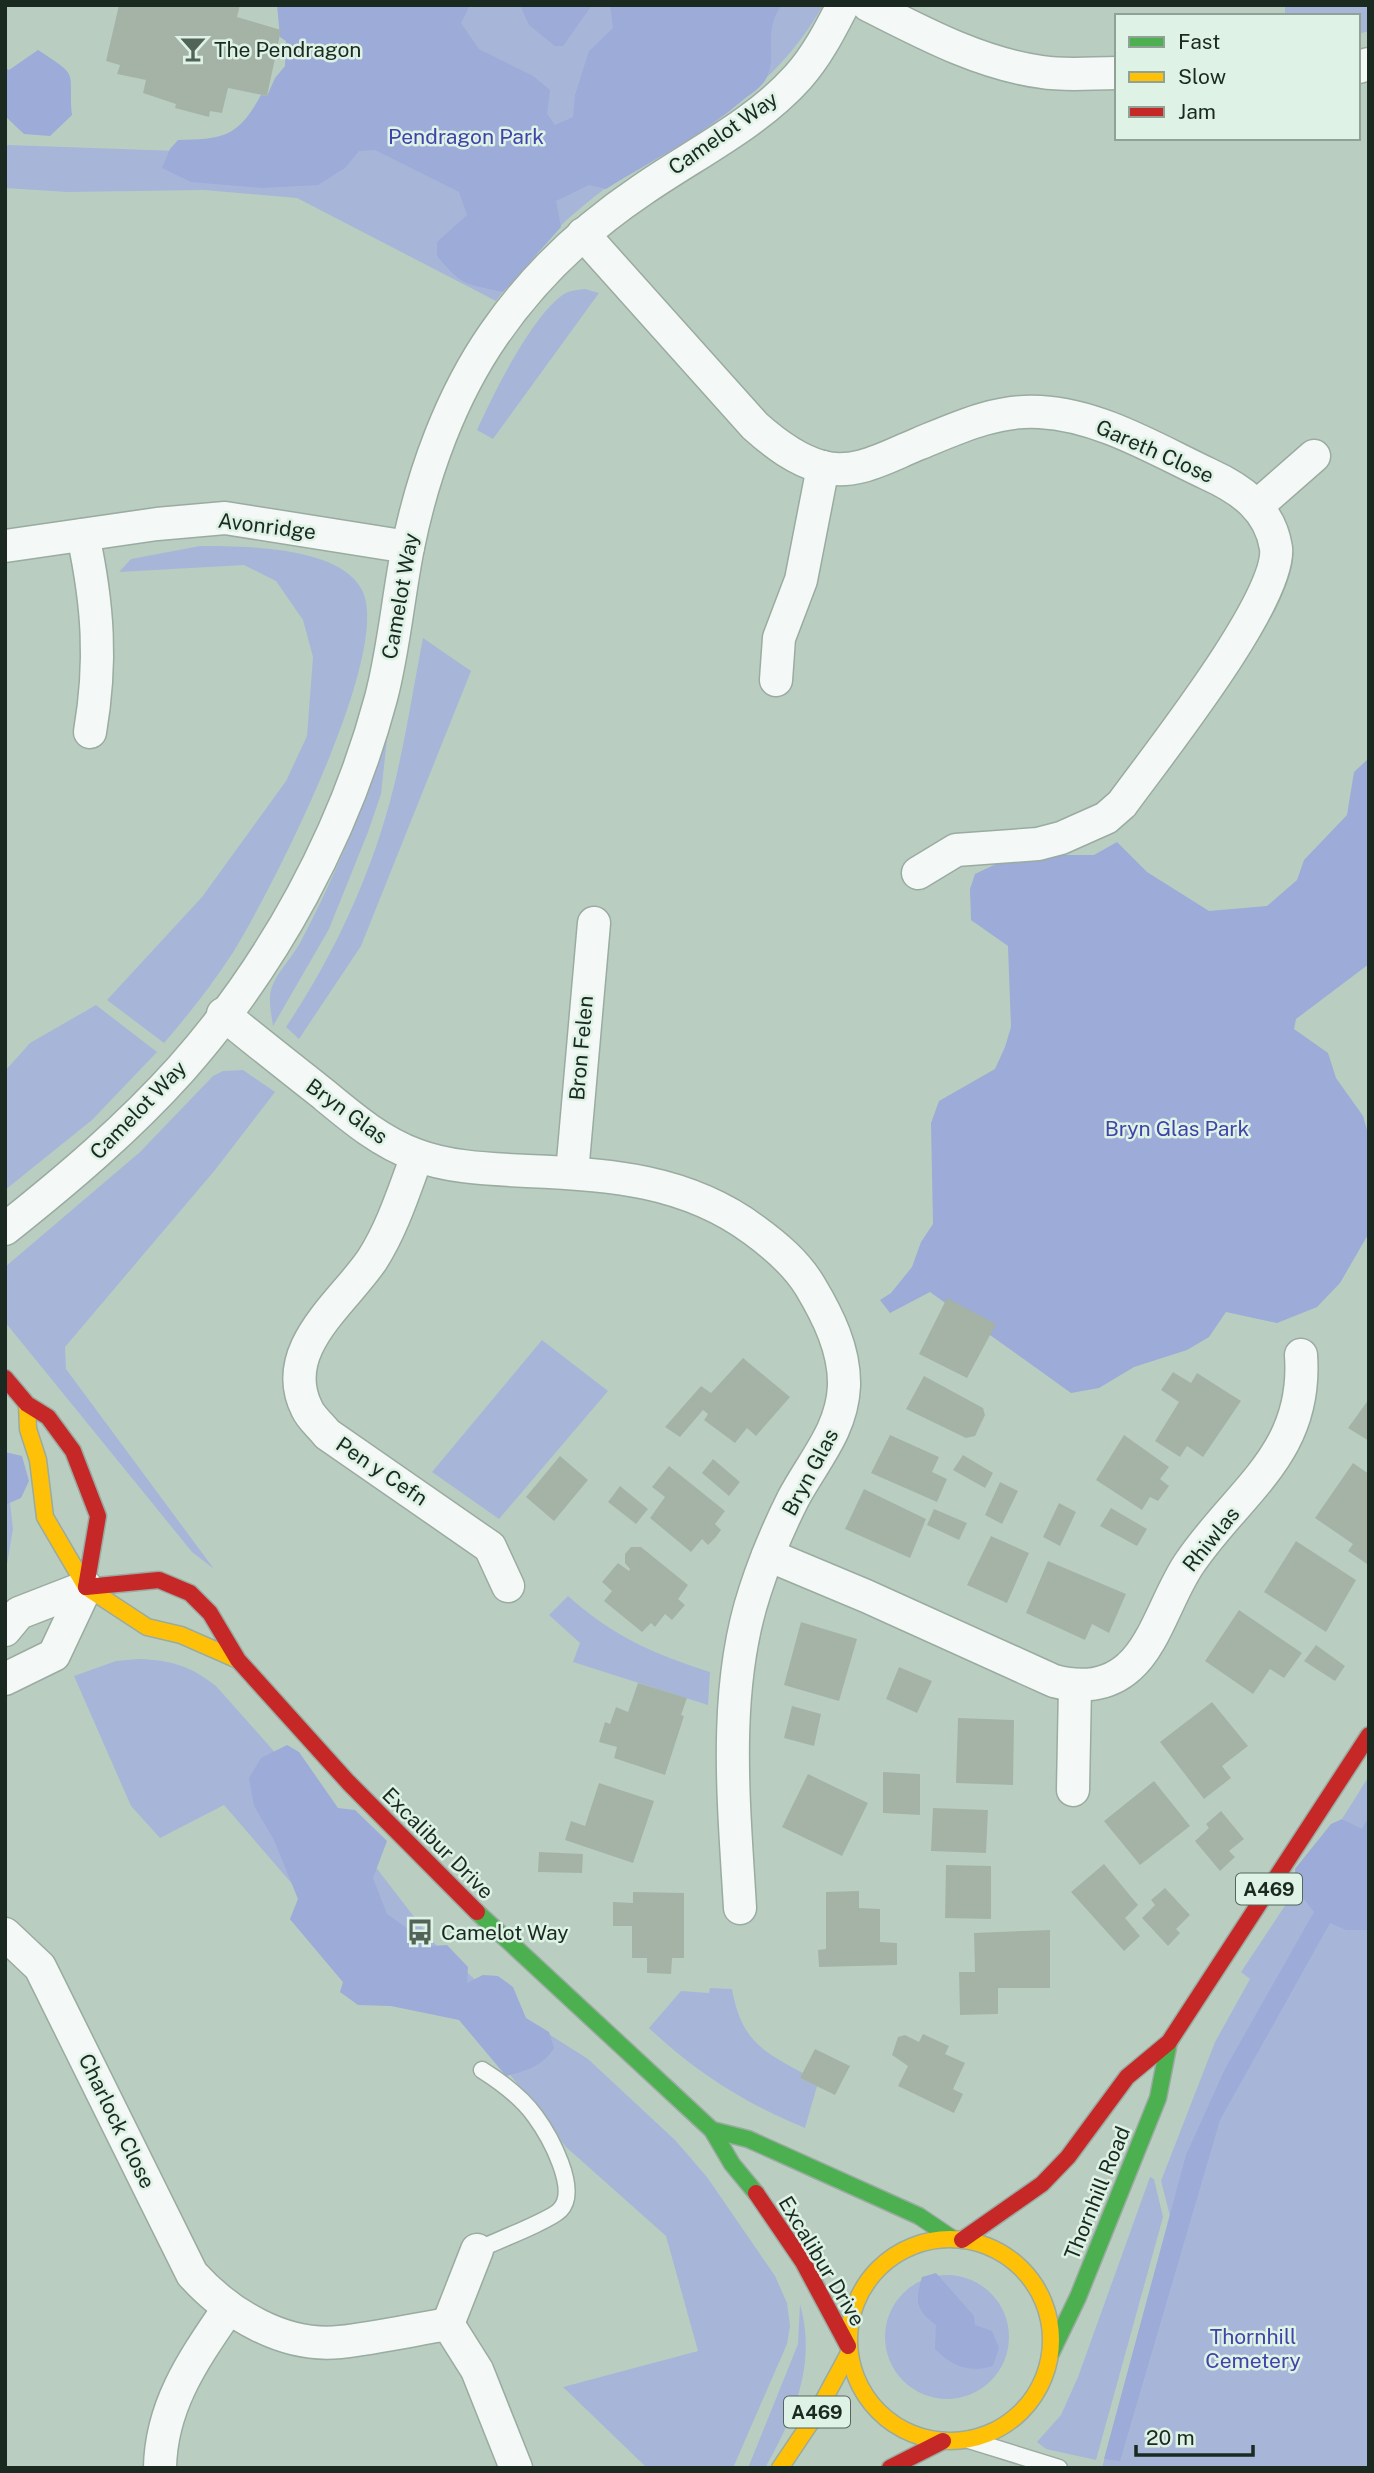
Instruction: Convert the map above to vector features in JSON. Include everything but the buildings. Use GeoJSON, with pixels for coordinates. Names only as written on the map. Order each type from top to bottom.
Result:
{"type":"FeatureCollection","features":[{"type":"Feature","properties":{"kind":"street","name":"Camelot Way"},"geometry":{"type":"LineString","coordinates":[[5,1229],[90,1161],[184,1066],[284,927],[315,871],[343,808],[381,697],[408,547],[432,462],[468,379],[514,306],[534,281],[583,234],[639,191],[778,97],[818,51],[843,5]]}},
{"type":"Feature","properties":{"kind":"street"},"geometry":{"type":"LineString","coordinates":[[868,5],[972,54],[1007,66],[1045,73],[1115,73]]}},
{"type":"Feature","properties":{"kind":"street","name":"Gareth Close"},"geometry":{"type":"LineString","coordinates":[[583,234],[755,426],[775,444],[823,467],[854,467],[875,463],[971,423],[1004,414],[1039,412],[1073,416],[1123,435],[1224,481],[1258,506],[1271,526],[1276,550],[1274,573],[1265,593],[1240,639],[1122,804],[1106,818],[1061,838],[1038,844],[956,850],[918,873]]}},
{"type":"Feature","properties":{"kind":"street"},"geometry":{"type":"LineString","coordinates":[[1258,506],[1314,456]]}},
{"type":"Feature","properties":{"kind":"street"},"geometry":{"type":"LineString","coordinates":[[776,680],[779,638],[801,580],[823,467]]}},
{"type":"Feature","properties":{"kind":"street","name":"Avonridge"},"geometry":{"type":"LineString","coordinates":[[5,546],[225,518],[408,547]]}},
{"type":"Feature","properties":{"kind":"street"},"geometry":{"type":"LineString","coordinates":[[83,535],[99,640],[99,671],[90,732]]}},
{"type":"Feature","properties":{"kind":"street","name":"Bron Felen"},"geometry":{"type":"LineString","coordinates":[[572,1173],[594,923]]}},
{"type":"Feature","properties":{"kind":"street","name":"Bryn Glas"},"geometry":{"type":"LineString","coordinates":[[223,1014],[385,1141],[417,1156],[492,1169],[628,1178],[666,1186],[737,1217],[778,1248],[804,1277],[822,1306],[836,1337],[842,1363],[844,1387],[839,1413],[832,1437],[795,1496],[768,1555],[744,1629],[737,1674],[735,1762],[740,1908]]}},
{"type":"Feature","properties":{"kind":"street","name":"Pen y Cefn"},"geometry":{"type":"LineString","coordinates":[[417,1156],[388,1230],[373,1258],[302,1353],[300,1380],[306,1409],[327,1434],[490,1547],[508,1586]]}},
{"type":"Feature","properties":{"kind":"street","name":"Rhiwlas"},"geometry":{"type":"LineString","coordinates":[[1075,1687],[1116,1676],[1143,1652],[1190,1561],[1273,1462],[1297,1410],[1303,1383],[1301,1355]]}},
{"type":"Feature","properties":{"kind":"street"},"geometry":{"type":"LineString","coordinates":[[5,1378],[27,1404],[48,1417],[73,1451],[98,1516],[86,1587],[54,1655],[5,1679]]}},
{"type":"Feature","properties":{"kind":"street","name":"Excalibur Drive"},"geometry":{"type":"LineString","coordinates":[[27,1404],[27,1429],[38,1460],[45,1517],[86,1587],[147,1628],[181,1635],[238,1660]]}},
{"type":"Feature","properties":{"kind":"street"},"geometry":{"type":"LineString","coordinates":[[768,1555],[951,1633],[1054,1681],[1075,1687],[1073,1790]]}},
{"type":"Feature","properties":{"kind":"street","name":"Excalibur Drive"},"geometry":{"type":"LineString","coordinates":[[86,1587],[165,1580],[175,1583],[198,1601],[223,1630],[238,1660],[348,1782],[463,1899],[712,2130],[732,2164],[764,2203],[803,2262],[849,2350]]}},
{"type":"Feature","properties":{"kind":"street"},"geometry":{"type":"LineString","coordinates":[[5,1630],[19,1613],[86,1587]]}},
{"type":"Feature","properties":{"kind":"street","name":"Thornhill Road"},"geometry":{"type":"LineString","coordinates":[[958,2239],[1042,2184],[1068,2157],[1127,2077],[1169,2042],[1369,1735]]}},
{"type":"Feature","properties":{"kind":"street","name":"Charlock Close"},"geometry":{"type":"LineString","coordinates":[[5,1934],[40,1967],[192,2274],[228,2309],[284,2334],[313,2341],[338,2342],[448,2324]]}},
{"type":"Feature","properties":{"kind":"street","name":"Thornhill Road"},"geometry":{"type":"LineString","coordinates":[[1050,2355],[1050,2329],[1044,2303],[1030,2279],[1011,2260],[988,2247],[958,2239],[925,2242],[899,2252],[877,2269],[861,2291],[851,2318],[849,2350],[860,2387],[881,2414],[900,2428],[921,2437],[943,2441],[969,2440],[993,2432],[1013,2419],[1031,2401],[1043,2379],[1050,2355],[1078,2297],[1158,2098],[1169,2042]]}},
{"type":"Feature","properties":{"kind":"street","name":"Excalibur Drive"},"geometry":{"type":"LineString","coordinates":[[712,2130],[748,2139],[919,2216],[958,2239]]}},
{"type":"Feature","properties":{"kind":"street"},"geometry":{"type":"LineString","coordinates":[[477,2250],[448,2324],[477,2370],[516,2468]]}},
{"type":"Feature","properties":{"kind":"street"},"geometry":{"type":"LineString","coordinates":[[160,2468],[165,2420],[176,2391],[228,2309]]}},
{"type":"Feature","properties":{"kind":"street","name":"Thornhill Road"},"geometry":{"type":"LineString","coordinates":[[780,2468],[815,2416],[849,2350]]}},
{"type":"Feature","properties":{"kind":"street","name":"Thornhill Road"},"geometry":{"type":"LineString","coordinates":[[890,2468],[943,2441]]}},
{"type":"Feature","properties":{"kind":"lane"},"geometry":{"type":"LineString","coordinates":[[477,2250],[545,2220],[562,2209],[566,2194],[566,2172],[535,2116],[502,2083],[482,2070]]}},
{"type":"Feature","properties":{"kind":"lane"},"geometry":{"type":"LineString","coordinates":[[969,2440],[1059,2468]]}},
{"type":"Feature","properties":{"kind":"green space","name":"Pendragon Park"},"geometry":{"type":"Polygon","coordinates":[[[277,5],[470,5],[461,23],[479,49],[533,76],[550,90],[547,114],[555,125],[573,117],[575,95],[589,51],[613,28],[610,5],[782,5],[773,24],[771,64],[762,85],[694,136],[606,189],[589,185],[556,201],[561,227],[503,292],[459,279],[437,256],[437,242],[467,215],[459,192],[375,150],[359,151],[345,168],[318,185],[262,188],[191,182],[162,168],[170,149],[178,140],[228,133],[245,120],[261,95],[267,96],[275,78],[285,66],[286,41],[280,37],[277,5]]]}},
{"type":"Feature","properties":{"kind":"green space","name":"Pendragon Park"},"geometry":{"type":"Polygon","coordinates":[[[308,5],[823,5],[799,42],[772,72],[713,119],[616,181],[583,206],[536,251],[496,301],[297,198],[204,190],[68,192],[5,188],[5,147],[8,145],[266,154],[308,5]]]}},
{"type":"Feature","properties":{"kind":"green space"},"geometry":{"type":"Polygon","coordinates":[[[520,5],[592,5],[563,46],[555,46],[529,25],[520,5]]]}},
{"type":"Feature","properties":{"kind":"green space"},"geometry":{"type":"Polygon","coordinates":[[[1285,5],[1369,5],[1369,31],[1360,33],[1360,14],[1285,14],[1285,5]]]}},
{"type":"Feature","properties":{"kind":"green space"},"geometry":{"type":"Polygon","coordinates":[[[38,50],[61,65],[70,76],[71,82],[72,115],[50,136],[24,134],[5,116],[5,68],[9,70],[38,50]]]}},
{"type":"Feature","properties":{"kind":"green space"},"geometry":{"type":"Polygon","coordinates":[[[585,289],[599,293],[493,439],[477,430],[514,357],[539,319],[564,294],[585,289]]]}},
{"type":"Feature","properties":{"kind":"green space"},"geometry":{"type":"Polygon","coordinates":[[[200,546],[264,548],[312,557],[333,565],[350,575],[362,590],[367,621],[360,665],[345,717],[298,829],[232,954],[164,1043],[107,1000],[202,897],[286,781],[307,736],[313,657],[303,620],[276,581],[244,565],[119,572],[131,559],[200,546]]]}},
{"type":"Feature","properties":{"kind":"green space"},"geometry":{"type":"Polygon","coordinates":[[[423,638],[471,671],[361,946],[299,1039],[286,1027],[333,948],[359,892],[389,805],[423,638]]]}},
{"type":"Feature","properties":{"kind":"green space"},"geometry":{"type":"Polygon","coordinates":[[[387,739],[381,794],[368,832],[329,929],[273,1026],[271,989],[300,943],[325,893],[358,817],[387,739]]]}},
{"type":"Feature","properties":{"kind":"green space","name":"Bryn Glas Park"},"geometry":{"type":"Polygon","coordinates":[[[1369,758],[1369,964],[1296,1019],[1294,1029],[1328,1053],[1336,1078],[1363,1116],[1369,1137],[1369,1233],[1340,1283],[1317,1307],[1277,1323],[1226,1312],[1209,1337],[1187,1350],[1134,1367],[1099,1388],[1071,1393],[930,1292],[890,1313],[880,1300],[891,1293],[912,1267],[921,1242],[933,1224],[931,1123],[939,1101],[995,1069],[1011,1027],[1008,946],[971,920],[970,889],[975,874],[1015,855],[1094,855],[1117,842],[1147,872],[1209,911],[1267,906],[1297,880],[1304,860],[1347,815],[1354,772],[1369,758]]]}},
{"type":"Feature","properties":{"kind":"green space"},"geometry":{"type":"Polygon","coordinates":[[[96,1005],[157,1052],[92,1120],[5,1190],[5,1071],[30,1043],[96,1005]]]}},
{"type":"Feature","properties":{"kind":"green space"},"geometry":{"type":"Polygon","coordinates":[[[243,1070],[275,1092],[215,1170],[65,1347],[66,1369],[214,1569],[192,1552],[5,1322],[5,1267],[140,1152],[213,1076],[223,1071],[243,1070]]]}},
{"type":"Feature","properties":{"kind":"green space"},"geometry":{"type":"Polygon","coordinates":[[[542,1340],[608,1391],[499,1519],[432,1472],[542,1340]]]}},
{"type":"Feature","properties":{"kind":"green space"},"geometry":{"type":"Polygon","coordinates":[[[5,1452],[22,1456],[29,1481],[21,1498],[5,1505],[5,1452]]]}},
{"type":"Feature","properties":{"kind":"green space"},"geometry":{"type":"Polygon","coordinates":[[[5,1457],[13,1529],[5,1576],[5,1457]]]}},
{"type":"Feature","properties":{"kind":"green space"},"geometry":{"type":"Polygon","coordinates":[[[568,1596],[601,1622],[634,1642],[710,1672],[708,1705],[573,1662],[580,1643],[549,1615],[568,1596]]]}},
{"type":"Feature","properties":{"kind":"green space"},"geometry":{"type":"Polygon","coordinates":[[[139,1659],[180,1665],[198,1673],[216,1686],[368,1857],[435,1944],[506,2007],[588,2059],[675,2140],[707,2177],[775,2276],[787,2303],[790,2326],[787,2344],[733,2468],[647,2468],[563,2387],[698,2351],[666,2236],[566,2147],[477,2032],[439,2006],[343,1982],[290,1919],[306,1900],[224,1805],[160,1838],[131,1806],[74,1676],[116,1661],[139,1659]]]}},
{"type":"Feature","properties":{"kind":"green space"},"geometry":{"type":"Polygon","coordinates":[[[287,1745],[299,1752],[338,1808],[355,1810],[387,1841],[373,1878],[387,1914],[432,1946],[447,1945],[468,1967],[467,1983],[483,1975],[498,1976],[513,1987],[526,2018],[549,2032],[554,2048],[545,2059],[527,2070],[506,2076],[459,2020],[391,2006],[358,2005],[340,1992],[343,1982],[290,1919],[298,1899],[274,1840],[254,1806],[249,1778],[261,1758],[287,1745]]]}},
{"type":"Feature","properties":{"kind":"green space","name":"Thornhill Cemetery"},"geometry":{"type":"Polygon","coordinates":[[[1369,1776],[1369,2468],[1102,2468],[1170,2216],[1161,2181],[1215,2042],[1250,1979],[1241,1972],[1296,1889],[1314,1911],[1362,1830],[1342,1819],[1369,1776]]]}},
{"type":"Feature","properties":{"kind":"green space"},"geometry":{"type":"Polygon","coordinates":[[[1369,1816],[1369,1930],[1346,1930],[1330,1923],[1220,2120],[1120,2461],[1104,2459],[1186,2155],[1225,2069],[1314,1912],[1296,1889],[1295,1869],[1331,1824],[1342,1819],[1362,1829],[1369,1816]]]}},
{"type":"Feature","properties":{"kind":"green space"},"geometry":{"type":"Polygon","coordinates":[[[710,1988],[732,1989],[741,2020],[755,2041],[775,2057],[803,2073],[800,2078],[817,2086],[805,2128],[722,2086],[684,2059],[649,2028],[681,1991],[709,1993],[710,1988]]]}},
{"type":"Feature","properties":{"kind":"green space"},"geometry":{"type":"Polygon","coordinates":[[[1150,2177],[1154,2179],[1163,2217],[1096,2460],[1046,2449],[1037,2442],[1061,2415],[1078,2377],[1150,2177]]]}},
{"type":"Feature","properties":{"kind":"green space"},"geometry":{"type":"Polygon","coordinates":[[[936,2273],[974,2316],[975,2325],[992,2331],[999,2348],[993,2366],[976,2369],[962,2367],[935,2349],[936,2325],[920,2309],[918,2293],[922,2277],[936,2273]]]}},
{"type":"Feature","properties":{"kind":"green space"},"geometry":{"type":"Polygon","coordinates":[[[947,2275],[971,2280],[991,2293],[1004,2313],[1009,2337],[1004,2361],[991,2381],[971,2394],[947,2399],[923,2394],[903,2381],[890,2361],[885,2337],[890,2313],[903,2293],[923,2280],[947,2275]]]}},
{"type":"Feature","properties":{"kind":"green space"},"geometry":{"type":"Polygon","coordinates":[[[800,2304],[806,2348],[800,2389],[785,2429],[765,2468],[748,2468],[798,2344],[800,2304]]]}},
{"type":"Feature","properties":{"kind":"traffic: fast"},"geometry":{"type":"LineString","coordinates":[[477,1912],[712,2130],[732,2164],[756,2193]]}},
{"type":"Feature","properties":{"kind":"traffic: fast"},"geometry":{"type":"LineString","coordinates":[[1051,2353],[1078,2297],[1158,2098],[1169,2042]]}},
{"type":"Feature","properties":{"kind":"traffic: fast"},"geometry":{"type":"LineString","coordinates":[[712,2130],[748,2139],[919,2216],[953,2239]]}},
{"type":"Feature","properties":{"kind":"traffic: slow"},"geometry":{"type":"LineString","coordinates":[[27,1404],[28,1429],[38,1460],[45,1517],[86,1587],[147,1627],[181,1635],[238,1660]]}},
{"type":"Feature","properties":{"kind":"traffic: slow"},"geometry":{"type":"LineString","coordinates":[[950,2239],[989,2247],[1006,2256],[1021,2269],[1034,2284],[1043,2301],[1051,2340],[1043,2379],[1034,2396],[1021,2411],[1006,2424],[989,2433],[950,2441],[911,2433],[894,2424],[879,2411],[866,2396],[857,2379],[849,2340],[857,2301],[866,2284],[879,2269],[894,2256],[911,2247],[950,2239]]}},
{"type":"Feature","properties":{"kind":"traffic: slow"},"geometry":{"type":"LineString","coordinates":[[780,2468],[815,2416],[849,2353]]}},
{"type":"Feature","properties":{"kind":"traffic: jam"},"geometry":{"type":"LineString","coordinates":[[5,1378],[27,1404],[48,1417],[73,1451],[98,1516],[86,1587]]}},
{"type":"Feature","properties":{"kind":"traffic: jam"},"geometry":{"type":"LineString","coordinates":[[86,1587],[159,1580],[190,1593],[210,1613],[238,1660],[348,1782],[477,1912]]}},
{"type":"Feature","properties":{"kind":"traffic: jam"},"geometry":{"type":"LineString","coordinates":[[962,2240],[1042,2184],[1068,2157],[1127,2077],[1169,2042],[1369,1735]]}},
{"type":"Feature","properties":{"kind":"traffic: jam"},"geometry":{"type":"LineString","coordinates":[[756,2193],[803,2262],[848,2346]]}},
{"type":"Feature","properties":{"kind":"traffic: jam"},"geometry":{"type":"LineString","coordinates":[[890,2468],[943,2441]]}},
{"type":"Feature","properties":{"kind":"place","name":"The Pendragon"},"geometry":{"type":"Point","coordinates":[193,49]}},
{"type":"Feature","properties":{"kind":"place","name":"Camelot Way"},"geometry":{"type":"Point","coordinates":[420,1932]}}]}
